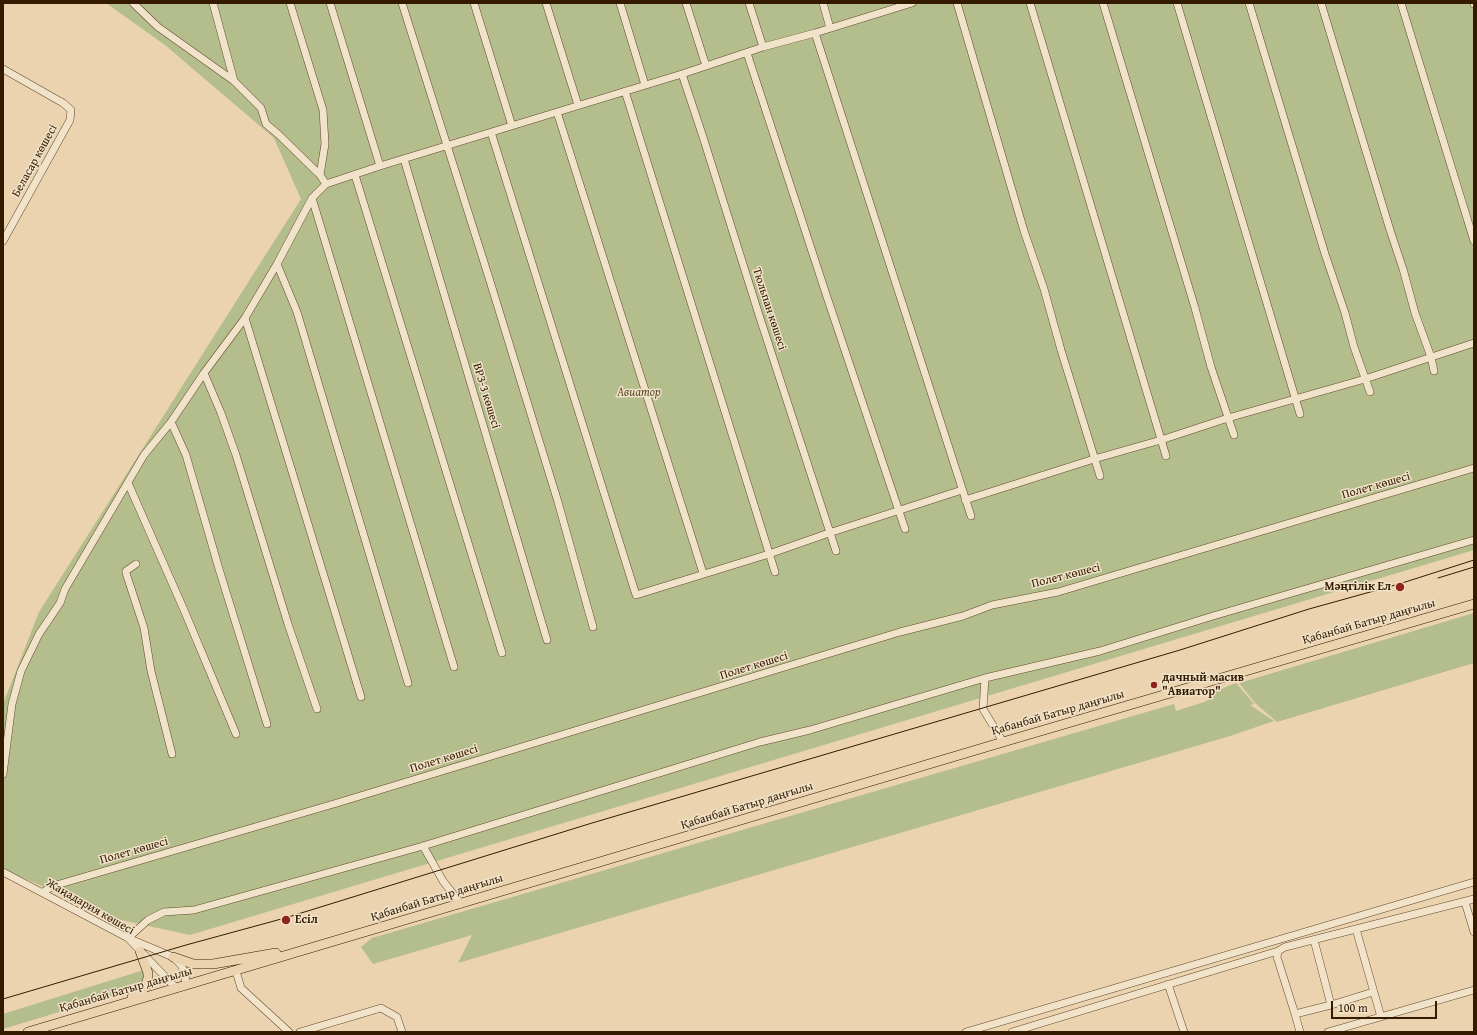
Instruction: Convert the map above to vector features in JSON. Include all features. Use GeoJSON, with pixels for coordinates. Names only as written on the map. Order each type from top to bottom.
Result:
{"type":"FeatureCollection","features":[{"type":"Feature","properties":{"kind":"main road","name":"Қабанбай Батыр даңғылы"},"geometry":{"type":"LineString","coordinates":[[28,1032],[1003,742],[1474,604]]}},
{"type":"Feature","properties":{"kind":"main road"},"geometry":{"type":"LineString","coordinates":[[173,957],[193,964],[213,964],[321,945]]}},
{"type":"Feature","properties":{"kind":"main road"},"geometry":{"type":"LineString","coordinates":[[117,1005],[139,994],[147,983],[148,973],[140,951]]}},
{"type":"Feature","properties":{"kind":"street"},"geometry":{"type":"LineString","coordinates":[[132,3],[158,27],[234,81],[260,108],[266,124],[320,174],[326,184]]}},
{"type":"Feature","properties":{"kind":"street"},"geometry":{"type":"LineString","coordinates":[[213,3],[234,81]]}},
{"type":"Feature","properties":{"kind":"street"},"geometry":{"type":"LineString","coordinates":[[290,3],[323,110],[325,144],[320,174]]}},
{"type":"Feature","properties":{"kind":"street"},"geometry":{"type":"LineString","coordinates":[[330,3],[380,166]]}},
{"type":"Feature","properties":{"kind":"street"},"geometry":{"type":"LineString","coordinates":[[402,3],[558,502],[593,626]]}},
{"type":"Feature","properties":{"kind":"street"},"geometry":{"type":"LineString","coordinates":[[474,3],[512,126]]}},
{"type":"Feature","properties":{"kind":"street"},"geometry":{"type":"LineString","coordinates":[[546,3],[578,105]]}},
{"type":"Feature","properties":{"kind":"street"},"geometry":{"type":"LineString","coordinates":[[620,3],[645,85]]}},
{"type":"Feature","properties":{"kind":"street"},"geometry":{"type":"LineString","coordinates":[[686,3],[706,66]]}},
{"type":"Feature","properties":{"kind":"street"},"geometry":{"type":"LineString","coordinates":[[749,3],[763,47]]}},
{"type":"Feature","properties":{"kind":"street"},"geometry":{"type":"LineString","coordinates":[[823,3],[830,28]]}},
{"type":"Feature","properties":{"kind":"street"},"geometry":{"type":"LineString","coordinates":[[3,774],[12,704],[21,671],[39,634],[60,603],[65,589],[144,455],[171,422],[204,373],[245,318],[277,264],[312,198],[326,184],[380,166],[682,74],[763,47],[815,34],[896,5],[912,3]]}},
{"type":"Feature","properties":{"kind":"street"},"geometry":{"type":"LineString","coordinates":[[957,3],[1024,231],[1044,289],[1100,476]]}},
{"type":"Feature","properties":{"kind":"street"},"geometry":{"type":"LineString","coordinates":[[1030,3],[1166,456]]}},
{"type":"Feature","properties":{"kind":"street"},"geometry":{"type":"LineString","coordinates":[[1103,3],[1195,308],[1211,367],[1234,435]]}},
{"type":"Feature","properties":{"kind":"street"},"geometry":{"type":"LineString","coordinates":[[1177,3],[1300,414]]}},
{"type":"Feature","properties":{"kind":"street"},"geometry":{"type":"LineString","coordinates":[[1249,3],[1321,240],[1370,392]]}},
{"type":"Feature","properties":{"kind":"street"},"geometry":{"type":"LineString","coordinates":[[1321,3],[1403,269],[1415,313],[1431,357],[1434,371]]}},
{"type":"Feature","properties":{"kind":"street"},"geometry":{"type":"LineString","coordinates":[[1401,3],[1474,241]]}},
{"type":"Feature","properties":{"kind":"street"},"geometry":{"type":"LineString","coordinates":[[815,34],[971,516]]}},
{"type":"Feature","properties":{"kind":"street"},"geometry":{"type":"LineString","coordinates":[[747,53],[905,529]]}},
{"type":"Feature","properties":{"kind":"street","name":"Беласар көшесі"},"geometry":{"type":"LineString","coordinates":[[3,69],[63,103],[71,110],[70,120],[3,241]]}},
{"type":"Feature","properties":{"kind":"street","name":"Тюльпан көшесі"},"geometry":{"type":"LineString","coordinates":[[682,74],[836,551]]}},
{"type":"Feature","properties":{"kind":"street"},"geometry":{"type":"LineString","coordinates":[[625,91],[775,572]]}},
{"type":"Feature","properties":{"kind":"street"},"geometry":{"type":"LineString","coordinates":[[557,112],[703,574]]}},
{"type":"Feature","properties":{"kind":"street"},"geometry":{"type":"LineString","coordinates":[[491,132],[636,595],[769,554],[962,490]]}},
{"type":"Feature","properties":{"kind":"street","name":"ВРЗ-3 көшесі"},"geometry":{"type":"LineString","coordinates":[[404,159],[547,640]]}},
{"type":"Feature","properties":{"kind":"street"},"geometry":{"type":"LineString","coordinates":[[355,175],[502,653]]}},
{"type":"Feature","properties":{"kind":"street"},"geometry":{"type":"LineString","coordinates":[[312,198],[454,667]]}},
{"type":"Feature","properties":{"kind":"street"},"geometry":{"type":"LineString","coordinates":[[277,264],[299,319],[408,683]]}},
{"type":"Feature","properties":{"kind":"street"},"geometry":{"type":"LineString","coordinates":[[245,318],[361,697]]}},
{"type":"Feature","properties":{"kind":"street"},"geometry":{"type":"LineString","coordinates":[[965,500],[1228,418],[1365,379],[1474,343]]}},
{"type":"Feature","properties":{"kind":"street"},"geometry":{"type":"LineString","coordinates":[[204,373],[221,413],[236,455],[288,624],[317,709]]}},
{"type":"Feature","properties":{"kind":"street"},"geometry":{"type":"LineString","coordinates":[[171,422],[186,455],[219,569],[267,724]]}},
{"type":"Feature","properties":{"kind":"street","name":"Полет көшесі"},"geometry":{"type":"LineString","coordinates":[[43,892],[53,886],[344,801],[900,632],[963,616],[992,605],[1058,592],[1474,468]]}},
{"type":"Feature","properties":{"kind":"street"},"geometry":{"type":"LineString","coordinates":[[128,483],[184,610],[236,734]]}},
{"type":"Feature","properties":{"kind":"street"},"geometry":{"type":"LineString","coordinates":[[186,985],[185,974],[181,965],[173,957],[128,938],[148,920],[164,912],[194,910],[423,846],[760,742],[810,730],[985,678],[1100,651],[1213,616],[1474,540]]}},
{"type":"Feature","properties":{"kind":"street"},"geometry":{"type":"LineString","coordinates":[[136,564],[126,571],[126,573],[144,628],[151,671],[172,754]]}},
{"type":"Feature","properties":{"kind":"street"},"geometry":{"type":"LineString","coordinates":[[985,678],[983,709],[1003,742]]}},
{"type":"Feature","properties":{"kind":"street"},"geometry":{"type":"LineString","coordinates":[[423,846],[443,881],[461,904]]}},
{"type":"Feature","properties":{"kind":"street","name":"Жаңадария көшесі"},"geometry":{"type":"LineString","coordinates":[[3,872],[128,938],[176,988]]}},
{"type":"Feature","properties":{"kind":"street"},"geometry":{"type":"LineString","coordinates":[[966,1032],[1474,882]]}},
{"type":"Feature","properties":{"kind":"street"},"geometry":{"type":"LineString","coordinates":[[1012,1032],[1278,951],[1285,947],[1474,899]]}},
{"type":"Feature","properties":{"kind":"street"},"geometry":{"type":"LineString","coordinates":[[1465,902],[1474,932]]}},
{"type":"Feature","properties":{"kind":"street"},"geometry":{"type":"LineString","coordinates":[[1356,929],[1381,1017]]}},
{"type":"Feature","properties":{"kind":"street"},"geometry":{"type":"LineString","coordinates":[[1314,940],[1331,1005]]}},
{"type":"Feature","properties":{"kind":"street"},"geometry":{"type":"LineString","coordinates":[[1278,951],[1277,957],[1300,1032]]}},
{"type":"Feature","properties":{"kind":"street"},"geometry":{"type":"LineString","coordinates":[[236,971],[241,988],[289,1032]]}},
{"type":"Feature","properties":{"kind":"street"},"geometry":{"type":"LineString","coordinates":[[1168,984],[1184,1032]]}},
{"type":"Feature","properties":{"kind":"street"},"geometry":{"type":"LineString","coordinates":[[1328,1032],[1474,990]]}},
{"type":"Feature","properties":{"kind":"street"},"geometry":{"type":"LineString","coordinates":[[1295,1014],[1373,992]]}},
{"type":"Feature","properties":{"kind":"street"},"geometry":{"type":"LineString","coordinates":[[300,1032],[381,1008],[397,1016],[402,1032]]}},
{"type":"Feature","properties":{"kind":"green space","name":"Авиатор"},"geometry":{"type":"Polygon","coordinates":[[[106,3],[1474,3],[1474,550],[190,935],[117,919],[3,869],[3,704],[39,612],[301,199],[274,138],[165,45],[106,3]]]}},
{"type":"Feature","properties":{"kind":"green space"},"geometry":{"type":"Polygon","coordinates":[[[1474,613],[1474,663],[1277,722],[1255,703],[1239,683],[1474,613]]]}},
{"type":"Feature","properties":{"kind":"green space"},"geometry":{"type":"Polygon","coordinates":[[[1236,683],[1254,704],[1250,705],[1274,721],[1230,736],[458,963],[472,935],[373,964],[361,947],[372,938],[1174,704],[1176,711],[1207,701],[1209,694],[1236,683]]]}},
{"type":"Feature","properties":{"kind":"green space"},"geometry":{"type":"Polygon","coordinates":[[[144,970],[144,979],[135,989],[3,1029],[3,1014],[144,970]]]}},
{"type":"Feature","properties":{"kind":"tram line"},"geometry":{"type":"LineString","coordinates":[[3,999],[186,945],[285,918],[592,823],[1180,650],[1309,609],[1399,584],[1474,560]]}},
{"type":"Feature","properties":{"kind":"tram line"},"geometry":{"type":"LineString","coordinates":[[1438,578],[1474,567]]}},
{"type":"Feature","properties":{"kind":"place","name":"Мәңгілік Ел"},"geometry":{"type":"Point","coordinates":[1400,587]}},
{"type":"Feature","properties":{"kind":"place","name":"дачный масив \"Авиатор\""},"geometry":{"type":"Point","coordinates":[1154,685]}},
{"type":"Feature","properties":{"kind":"place","name":"Есіл"},"geometry":{"type":"Point","coordinates":[286,920]}}]}
